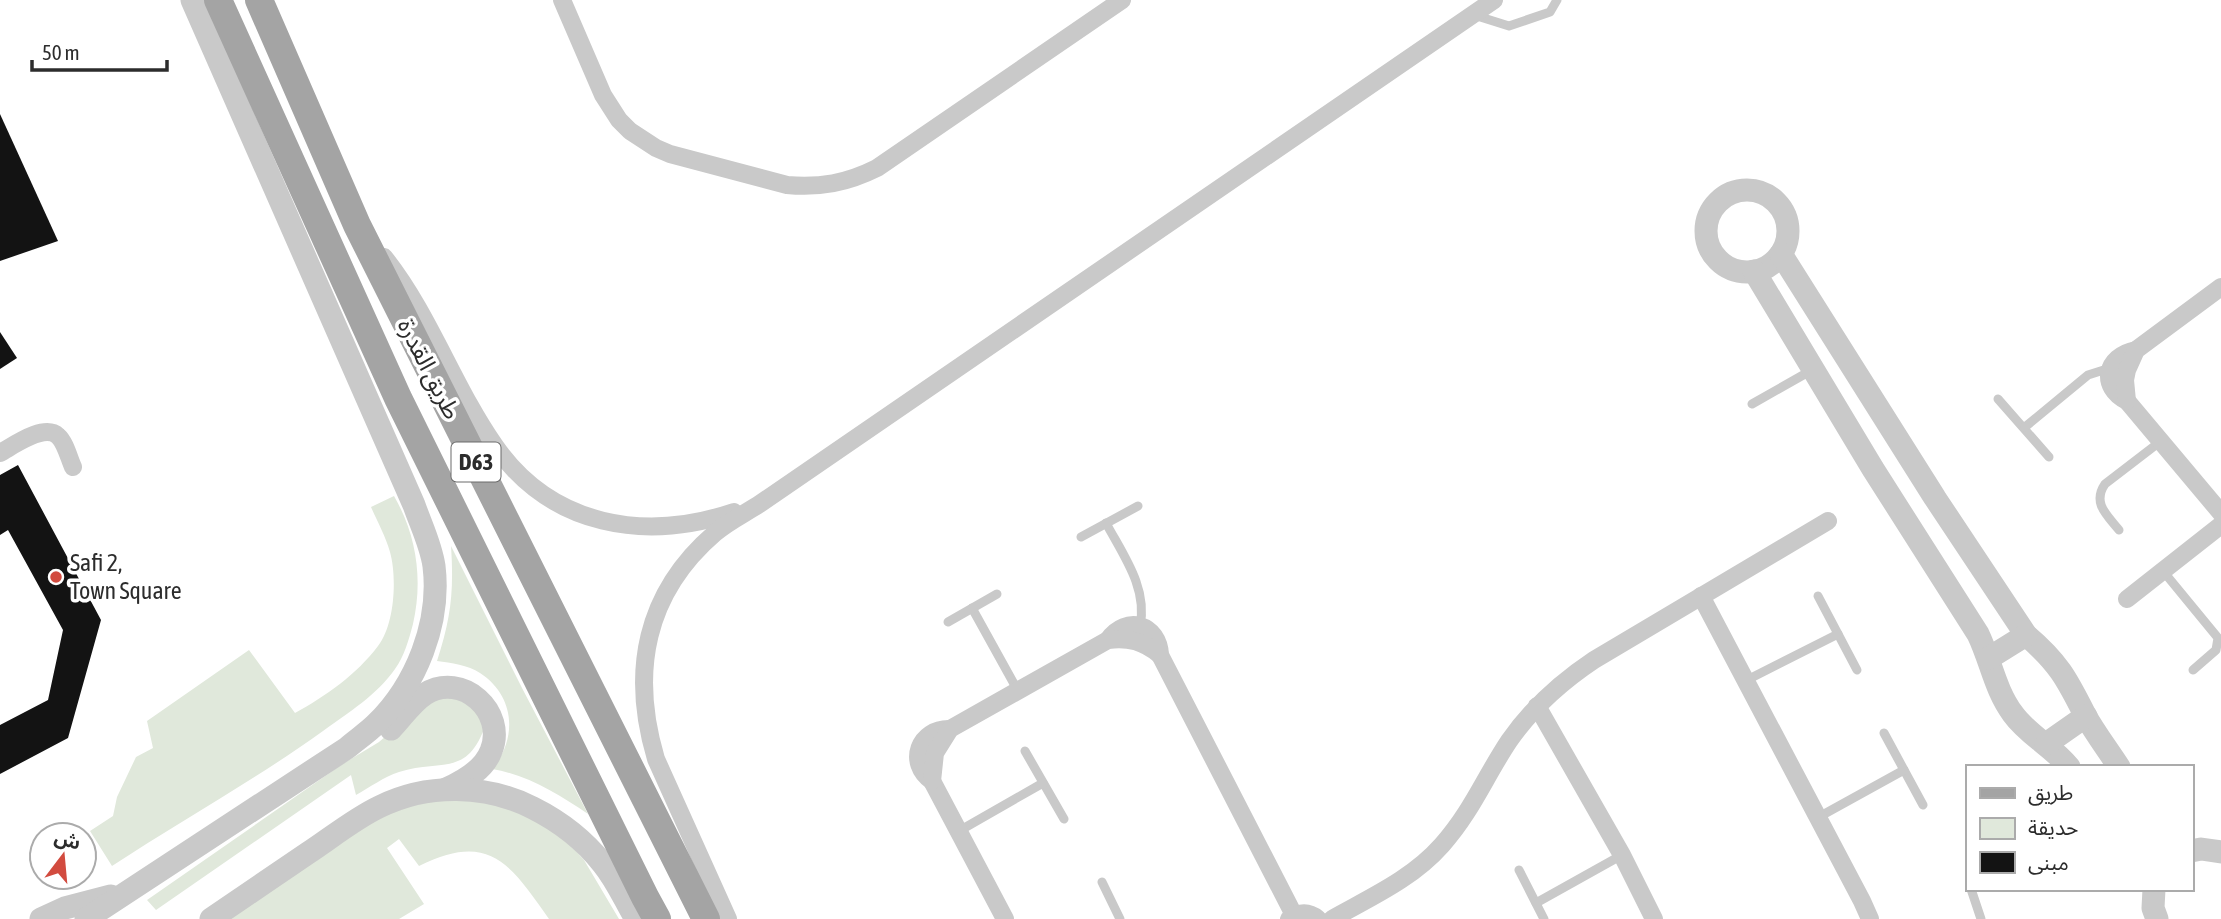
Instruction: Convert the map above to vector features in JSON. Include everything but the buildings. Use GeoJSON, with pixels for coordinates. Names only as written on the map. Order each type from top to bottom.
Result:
{"type":"FeatureCollection","features":[{"type":"Feature","properties":{"kind":"main road","name":"طريق القدرة"},"geometry":{"type":"LineString","coordinates":[[218,0],[398,398],[657,919]]}},
{"type":"Feature","properties":{"kind":"main road","name":"طريق القدرة"},"geometry":{"type":"LineString","coordinates":[[259,0],[357,225],[705,919]]}},
{"type":"Feature","properties":{"kind":"street"},"geometry":{"type":"LineString","coordinates":[[86,919],[342,751],[375,725],[390,709],[413,672],[422,652],[433,610],[434,566],[414,505],[192,0]]}},
{"type":"Feature","properties":{"kind":"street"},"geometry":{"type":"LineString","coordinates":[[562,0],[603,95],[620,120],[642,140],[670,155],[787,186],[806,187],[843,183],[877,168],[1122,0]]}},
{"type":"Feature","properties":{"kind":"street"},"geometry":{"type":"LineString","coordinates":[[728,919],[656,758],[643,704],[646,648],[653,621],[664,596],[697,550],[717,531],[1494,0]]}},
{"type":"Feature","properties":{"kind":"street"},"geometry":{"type":"LineString","coordinates":[[1735,191],[1760,192],[1771,198],[1780,207],[1788,230],[1780,254],[1773,262],[1754,271],[1729,268],[1719,261],[1706,239],[1708,215],[1715,204],[1735,191]]}},
{"type":"Feature","properties":{"kind":"street"},"geometry":{"type":"LineString","coordinates":[[357,225],[404,285],[496,447],[509,463],[539,490],[575,511],[634,527],[693,524],[761,503]]}},
{"type":"Feature","properties":{"kind":"street"},"geometry":{"type":"LineString","coordinates":[[1780,254],[2026,635],[2056,663],[2078,697],[2085,716],[2118,765]]}},
{"type":"Feature","properties":{"kind":"street"},"geometry":{"type":"LineString","coordinates":[[1754,271],[1873,469],[1978,634],[2002,698],[2029,732],[2067,765]]}},
{"type":"Feature","properties":{"kind":"street"},"geometry":{"type":"LineString","coordinates":[[2221,287],[2136,350],[2120,355],[2110,368],[2110,385],[2120,398],[2127,401],[2221,513]]}},
{"type":"Feature","properties":{"kind":"street"},"geometry":{"type":"LineString","coordinates":[[2127,401],[2125,380],[2136,350]]}},
{"type":"Feature","properties":{"kind":"street"},"geometry":{"type":"LineString","coordinates":[[0,453],[37,433],[50,432],[58,436],[73,467]]}},
{"type":"Feature","properties":{"kind":"street"},"geometry":{"type":"LineString","coordinates":[[1332,919],[1399,882],[1433,855],[1475,802],[1510,741],[1537,706],[1579,670],[1828,521]]}},
{"type":"Feature","properties":{"kind":"street"},"geometry":{"type":"LineString","coordinates":[[2127,599],[2221,525]]}},
{"type":"Feature","properties":{"kind":"street"},"geometry":{"type":"LineString","coordinates":[[1701,596],[1870,919]]}},
{"type":"Feature","properties":{"kind":"street"},"geometry":{"type":"LineString","coordinates":[[1005,919],[932,781],[921,770],[918,763],[919,748],[928,735],[942,729],[950,729],[1108,640],[1118,629],[1132,625],[1140,626],[1157,640],[1160,655],[1292,917],[1307,913],[1318,919]]}},
{"type":"Feature","properties":{"kind":"street"},"geometry":{"type":"LineString","coordinates":[[1989,658],[2026,635]]}},
{"type":"Feature","properties":{"kind":"street"},"geometry":{"type":"LineString","coordinates":[[1108,640],[1136,641],[1160,655]]}},
{"type":"Feature","properties":{"kind":"street"},"geometry":{"type":"LineString","coordinates":[[342,751],[358,751],[372,745],[426,694],[446,687],[466,691],[475,696],[489,713],[494,733],[493,743],[490,754],[482,765],[466,779],[446,789]]}},
{"type":"Feature","properties":{"kind":"street"},"geometry":{"type":"LineString","coordinates":[[1537,706],[1622,855],[1654,919]]}},
{"type":"Feature","properties":{"kind":"street"},"geometry":{"type":"LineString","coordinates":[[2046,744],[2085,716]]}},
{"type":"Feature","properties":{"kind":"street"},"geometry":{"type":"LineString","coordinates":[[211,919],[380,807],[423,792],[446,789],[506,796],[561,824],[591,850],[604,866],[636,919]]}},
{"type":"Feature","properties":{"kind":"street"},"geometry":{"type":"LineString","coordinates":[[2154,891],[2153,908],[2157,919]]}},
{"type":"Feature","properties":{"kind":"street"},"geometry":{"type":"LineString","coordinates":[[41,919],[79,904],[127,892]]}},
{"type":"Feature","properties":{"kind":"lane"},"geometry":{"type":"LineString","coordinates":[[1473,15],[1509,26],[1550,12],[1557,0]]}},
{"type":"Feature","properties":{"kind":"lane"},"geometry":{"type":"LineString","coordinates":[[2025,427],[2088,375],[2110,368]]}},
{"type":"Feature","properties":{"kind":"lane"},"geometry":{"type":"LineString","coordinates":[[1752,404],[1812,370]]}},
{"type":"Feature","properties":{"kind":"lane"},"geometry":{"type":"LineString","coordinates":[[1998,399],[2049,457]]}},
{"type":"Feature","properties":{"kind":"lane"},"geometry":{"type":"LineString","coordinates":[[2119,530],[2101,508],[2100,491],[2105,484],[2161,441]]}},
{"type":"Feature","properties":{"kind":"lane"},"geometry":{"type":"LineString","coordinates":[[1081,537],[1138,506]]}},
{"type":"Feature","properties":{"kind":"lane"},"geometry":{"type":"LineString","coordinates":[[1107,523],[1139,588],[1142,607],[1140,626]]}},
{"type":"Feature","properties":{"kind":"lane"},"geometry":{"type":"LineString","coordinates":[[2163,571],[2218,638],[2216,650],[2193,670]]}},
{"type":"Feature","properties":{"kind":"lane"},"geometry":{"type":"LineString","coordinates":[[948,622],[997,594]]}},
{"type":"Feature","properties":{"kind":"lane"},"geometry":{"type":"LineString","coordinates":[[1818,596],[1857,670]]}},
{"type":"Feature","properties":{"kind":"lane"},"geometry":{"type":"LineString","coordinates":[[972,608],[1018,691]]}},
{"type":"Feature","properties":{"kind":"lane"},"geometry":{"type":"LineString","coordinates":[[1745,681],[1838,634]]}},
{"type":"Feature","properties":{"kind":"lane"},"geometry":{"type":"LineString","coordinates":[[1884,733],[1923,805]]}},
{"type":"Feature","properties":{"kind":"lane"},"geometry":{"type":"LineString","coordinates":[[1025,751],[1064,819]]}},
{"type":"Feature","properties":{"kind":"lane"},"geometry":{"type":"LineString","coordinates":[[1817,818],[1904,769]]}},
{"type":"Feature","properties":{"kind":"lane"},"geometry":{"type":"LineString","coordinates":[[959,831],[1043,783]]}},
{"type":"Feature","properties":{"kind":"lane"},"geometry":{"type":"LineString","coordinates":[[1536,903],[1622,855]]}},
{"type":"Feature","properties":{"kind":"lane"},"geometry":{"type":"LineString","coordinates":[[1519,870],[1544,919]]}},
{"type":"Feature","properties":{"kind":"lane"},"geometry":{"type":"LineString","coordinates":[[1102,882],[1118,918]]}},
{"type":"Feature","properties":{"kind":"lane"},"geometry":{"type":"LineString","coordinates":[[1971,891],[1977,918]]}},
{"type":"Feature","properties":{"kind":"green space"},"geometry":{"type":"Polygon","coordinates":[[[394,496],[408,527],[416,558],[417,591],[413,624],[404,653],[395,669],[362,703],[297,749],[112,866],[98,844],[98,826],[113,816],[117,797],[136,757],[153,748],[147,721],[249,650],[295,713],[340,684],[361,666],[378,646],[384,637],[391,613],[393,574],[388,546],[371,507],[394,496]]]}},
{"type":"Feature","properties":{"kind":"green space"},"geometry":{"type":"Polygon","coordinates":[[[451,546],[588,814],[530,781],[492,769],[506,744],[509,731],[506,705],[500,693],[492,682],[475,670],[437,661],[450,605],[451,546]]]}},
{"type":"Feature","properties":{"kind":"green space"},"geometry":{"type":"Polygon","coordinates":[[[435,693],[474,703],[484,729],[469,754],[450,764],[399,772],[356,795],[351,775],[156,910],[147,900],[341,765],[379,742],[435,693]]]}},
{"type":"Feature","properties":{"kind":"green space"},"geometry":{"type":"Polygon","coordinates":[[[453,797],[508,806],[562,836],[584,860],[619,919],[549,919],[522,883],[496,859],[481,853],[464,852],[443,856],[419,866],[399,839],[387,848],[424,904],[399,919],[228,919],[386,811],[453,797]]]}},
{"type":"Feature","properties":{"kind":"place","name":"Safi 2, Town Square"},"geometry":{"type":"Point","coordinates":[56,577]}}]}
